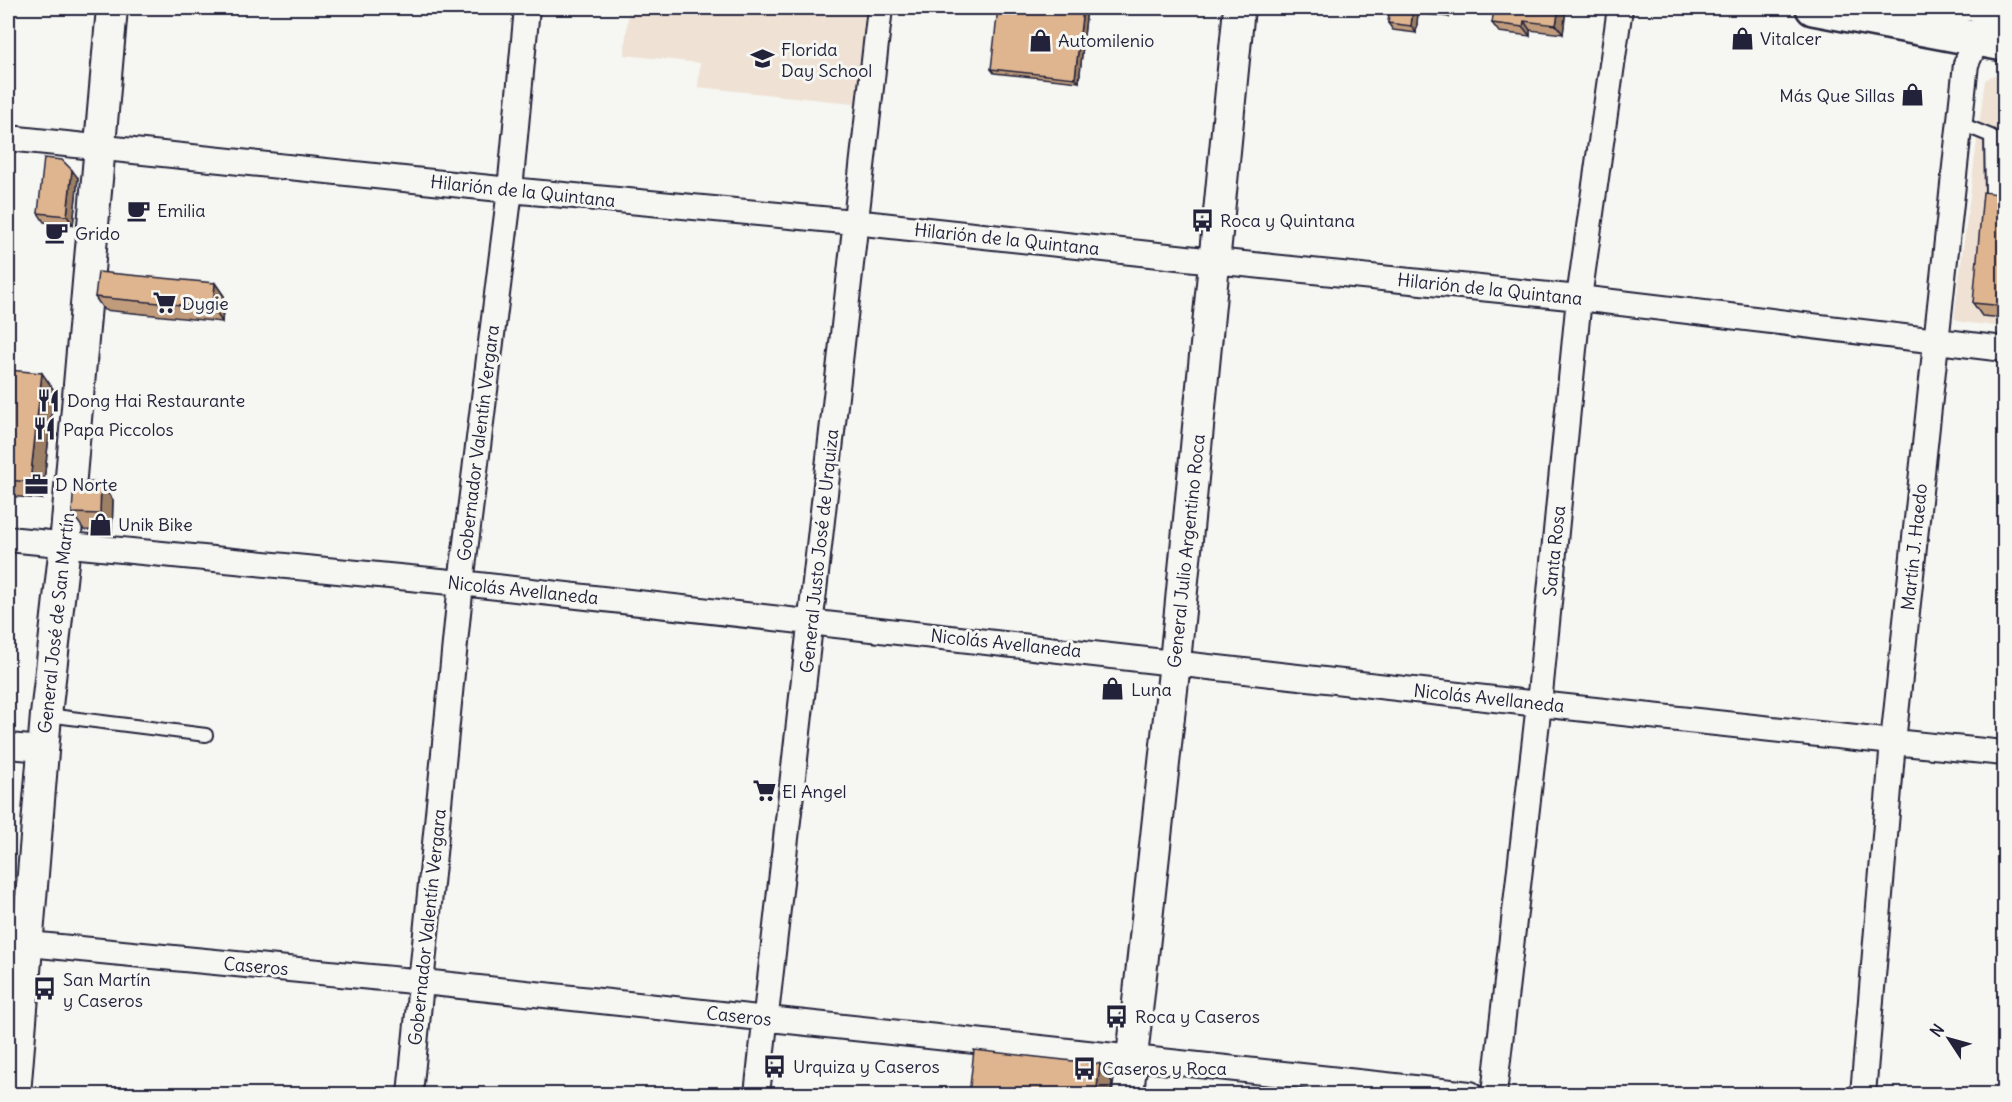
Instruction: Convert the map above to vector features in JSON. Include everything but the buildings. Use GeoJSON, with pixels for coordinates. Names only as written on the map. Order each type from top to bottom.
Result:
{"type":"FeatureCollection","features":[{"type":"Feature","properties":{"kind":"main road"},"geometry":{"type":"LineString","coordinates":[[1813,8],[1994,23]]}},
{"type":"Feature","properties":{"kind":"street","name":"General José de San Martín"},"geometry":{"type":"LineString","coordinates":[[15,1095],[18,943],[43,749],[65,545],[112,8]]}},
{"type":"Feature","properties":{"kind":"street","name":"Gobernador Valentín Vergara"},"geometry":{"type":"LineString","coordinates":[[410,1095],[461,583],[510,190],[527,8]]}},
{"type":"Feature","properties":{"kind":"street","name":"General Justo José de Urquiza"},"geometry":{"type":"LineString","coordinates":[[757,1095],[880,8]]}},
{"type":"Feature","properties":{"kind":"street","name":"General Julio Argentino Roca"},"geometry":{"type":"LineString","coordinates":[[1128,1095],[1175,662],[1239,8]]}},
{"type":"Feature","properties":{"kind":"street","name":"Santa Rosa"},"geometry":{"type":"LineString","coordinates":[[1494,1095],[1539,704],[1578,298],[1620,8]]}},
{"type":"Feature","properties":{"kind":"street","name":"Martín J. Haedo"},"geometry":{"type":"LineString","coordinates":[[1863,1095],[1893,742],[1966,64],[1994,23]]}},
{"type":"Feature","properties":{"kind":"street","name":"Hilarión de la Quintana"},"geometry":{"type":"LineString","coordinates":[[8,138],[510,190],[854,222],[1578,298],[2004,349]]}},
{"type":"Feature","properties":{"kind":"street","name":"Nicolás Avellaneda"},"geometry":{"type":"LineString","coordinates":[[8,539],[461,583],[1539,704],[2004,753]]}},
{"type":"Feature","properties":{"kind":"street"},"geometry":{"type":"LineString","coordinates":[[8,746],[43,749]]}},
{"type":"Feature","properties":{"kind":"street","name":"Caseros"},"geometry":{"type":"LineString","coordinates":[[18,943],[423,982],[1470,1095]]}},
{"type":"Feature","properties":{"kind":"lane"},"geometry":{"type":"LineString","coordinates":[[1911,8],[1994,23]]}},
{"type":"Feature","properties":{"kind":"lane"},"geometry":{"type":"LineString","coordinates":[[1959,123],[1991,136],[1992,194],[2004,196]]}},
{"type":"Feature","properties":{"kind":"lane"},"geometry":{"type":"LineString","coordinates":[[46,715],[206,735]]}},
{"type":"Feature","properties":{"kind":"shaded area","name":"Florida Day School"},"geometry":{"type":"Polygon","coordinates":[[[629,8],[702,10],[703,8],[870,8],[860,104],[698,87],[700,63],[624,55],[629,8]]]}},
{"type":"Feature","properties":{"kind":"shaded area"},"geometry":{"type":"Polygon","coordinates":[[[1998,73],[2004,75],[2004,327],[1961,322],[1954,318],[1985,80],[1998,73]]]}},
{"type":"Feature","properties":{"kind":"place","name":"Vitalcer"},"geometry":{"type":"Point","coordinates":[1742,38]}},
{"type":"Feature","properties":{"kind":"place","name":"Automilenio"},"geometry":{"type":"Point","coordinates":[1040,40]}},
{"type":"Feature","properties":{"kind":"place","name":"Florida Day School"},"geometry":{"type":"Point","coordinates":[763,59]}},
{"type":"Feature","properties":{"kind":"place","name":"Más Que Sillas"},"geometry":{"type":"Point","coordinates":[1913,95]}},
{"type":"Feature","properties":{"kind":"place","name":"Emilia"},"geometry":{"type":"Point","coordinates":[139,210]}},
{"type":"Feature","properties":{"kind":"place","name":"Roca y Quintana"},"geometry":{"type":"Point","coordinates":[1202,220]}},
{"type":"Feature","properties":{"kind":"place","name":"Grido"},"geometry":{"type":"Point","coordinates":[57,233]}},
{"type":"Feature","properties":{"kind":"place","name":"Dygie"},"geometry":{"type":"Point","coordinates":[164,303]}},
{"type":"Feature","properties":{"kind":"place","name":"Dong Hai Restaurante"},"geometry":{"type":"Point","coordinates":[49,400]}},
{"type":"Feature","properties":{"kind":"place","name":"Papa Piccolos"},"geometry":{"type":"Point","coordinates":[45,429]}},
{"type":"Feature","properties":{"kind":"place","name":"D Norte"},"geometry":{"type":"Point","coordinates":[37,484]}},
{"type":"Feature","properties":{"kind":"place","name":"Unik Bike"},"geometry":{"type":"Point","coordinates":[100,524]}},
{"type":"Feature","properties":{"kind":"place","name":"Luna"},"geometry":{"type":"Point","coordinates":[1113,689]}},
{"type":"Feature","properties":{"kind":"place","name":"El Angel"},"geometry":{"type":"Point","coordinates":[764,791]}},
{"type":"Feature","properties":{"kind":"place","name":"San Martín y Caseros"},"geometry":{"type":"Point","coordinates":[45,989]}},
{"type":"Feature","properties":{"kind":"place","name":"Roca y Caseros"},"geometry":{"type":"Point","coordinates":[1117,1016]}},
{"type":"Feature","properties":{"kind":"place","name":"Urquiza y Caseros"},"geometry":{"type":"Point","coordinates":[775,1066]}},
{"type":"Feature","properties":{"kind":"place","name":"Caseros y Roca"},"geometry":{"type":"Point","coordinates":[1084,1068]}}]}
